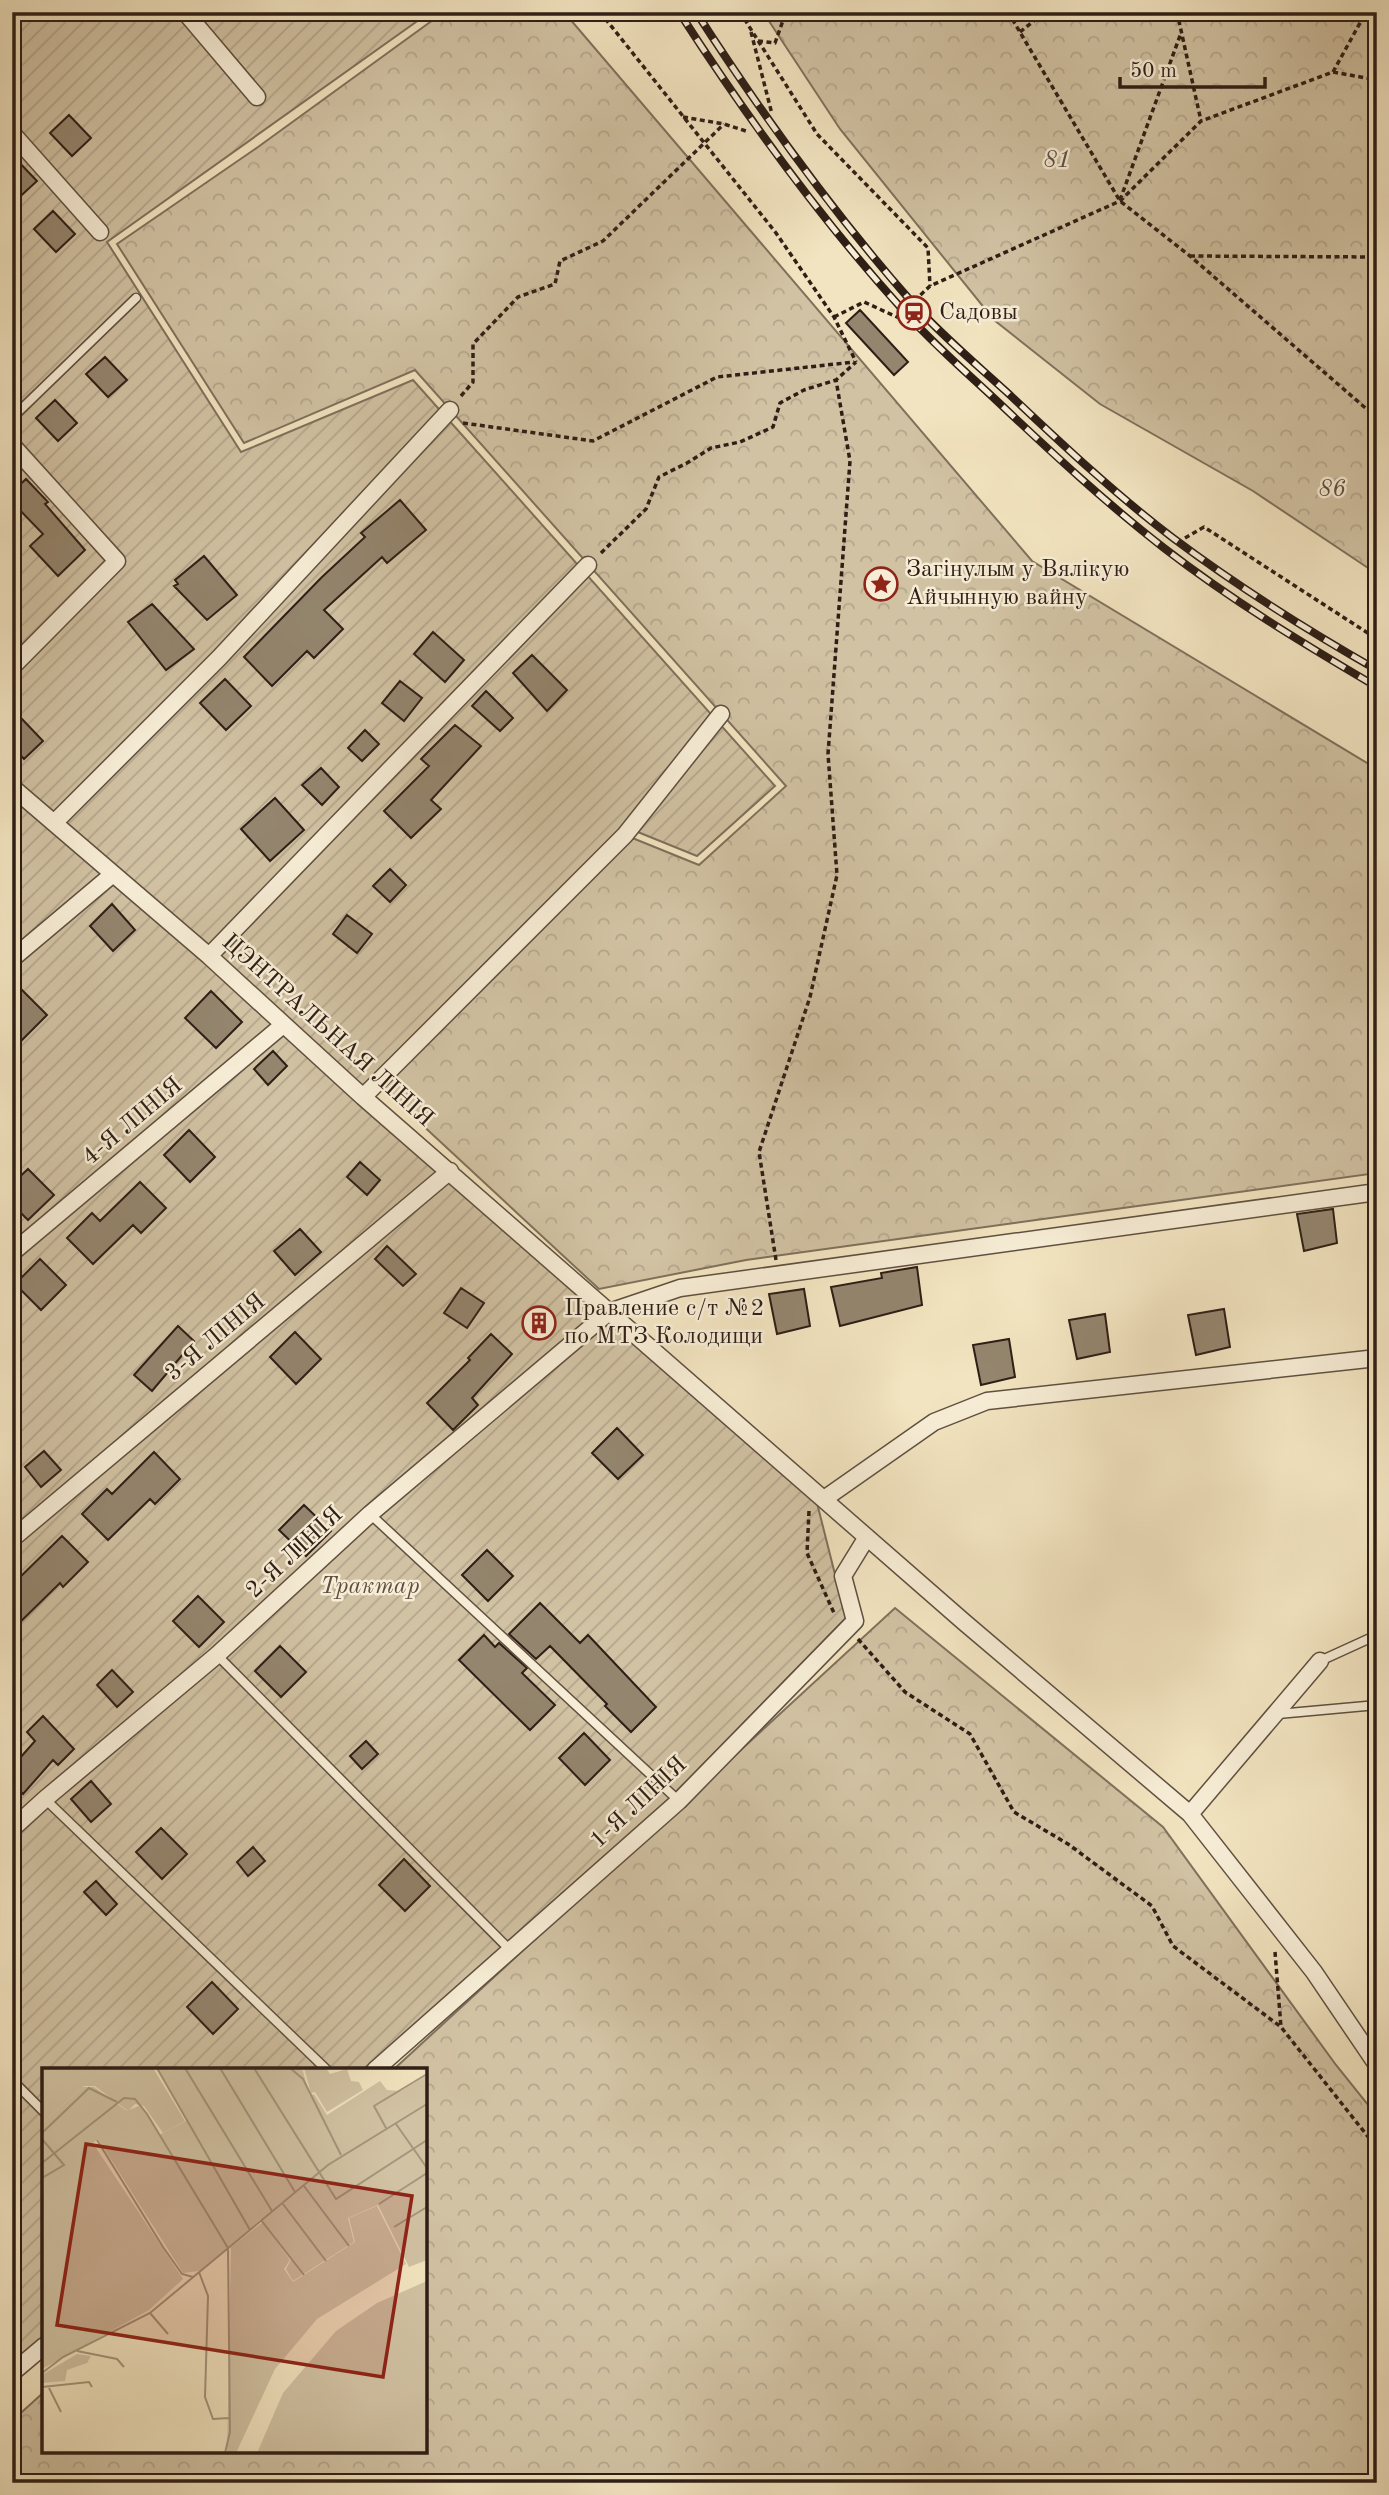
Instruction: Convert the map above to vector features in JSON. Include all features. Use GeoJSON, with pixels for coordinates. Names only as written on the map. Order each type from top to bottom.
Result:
{"type":"FeatureCollection","features":[{"type":"Feature","properties":{"kind":"street"},"geometry":{"type":"LineString","coordinates":[[185,12],[257,97]]}},
{"type":"Feature","properties":{"kind":"street"},"geometry":{"type":"LineString","coordinates":[[12,133],[100,232]]}},
{"type":"Feature","properties":{"kind":"street"},"geometry":{"type":"LineString","coordinates":[[54,823],[219,658],[450,410]]}},
{"type":"Feature","properties":{"kind":"street"},"geometry":{"type":"LineString","coordinates":[[12,445],[117,561],[12,667]]}},
{"type":"Feature","properties":{"kind":"street"},"geometry":{"type":"LineString","coordinates":[[209,956],[588,565]]}},
{"type":"Feature","properties":{"kind":"street"},"geometry":{"type":"LineString","coordinates":[[363,1097],[625,835],[721,714]]}},
{"type":"Feature","properties":{"kind":"street","name":"ЦЭНТРАЛЬНАЯ ЛІНІЯ"},"geometry":{"type":"LineString","coordinates":[[12,787],[209,956],[363,1097],[609,1312],[817,1502],[867,1538],[1190,1814],[1314,1972],[1377,2065]]}},
{"type":"Feature","properties":{"kind":"street"},"geometry":{"type":"LineString","coordinates":[[12,959],[113,874]]}},
{"type":"Feature","properties":{"kind":"street","name":"4-Я ЛІНІЯ"},"geometry":{"type":"LineString","coordinates":[[12,1253],[283,1025]]}},
{"type":"Feature","properties":{"kind":"street","name":"3-Я ЛІНІЯ"},"geometry":{"type":"LineString","coordinates":[[12,1539],[450,1171]]}},
{"type":"Feature","properties":{"kind":"street"},"geometry":{"type":"LineString","coordinates":[[609,1312],[680,1288],[1377,1192]]}},
{"type":"Feature","properties":{"kind":"street","name":"2-Я ЛІНІЯ"},"geometry":{"type":"LineString","coordinates":[[12,1829],[44,1798],[216,1655],[370,1514],[609,1312]]}},
{"type":"Feature","properties":{"kind":"street"},"geometry":{"type":"LineString","coordinates":[[817,1502],[934,1422],[987,1401],[1377,1358]]}},
{"type":"Feature","properties":{"kind":"street"},"geometry":{"type":"LineString","coordinates":[[848,1628],[855,1621],[843,1576],[867,1538]]}},
{"type":"Feature","properties":{"kind":"street","name":"1-Я ЛІНІЯ"},"geometry":{"type":"LineString","coordinates":[[377,2068],[679,1801],[848,1628]]}},
{"type":"Feature","properties":{"kind":"street"},"geometry":{"type":"LineString","coordinates":[[1190,1814],[1320,1661]]}},
{"type":"Feature","properties":{"kind":"street"},"geometry":{"type":"LineString","coordinates":[[12,2373],[42,2348]]}},
{"type":"Feature","properties":{"kind":"lane"},"geometry":{"type":"LineString","coordinates":[[12,418],[135,298]]}},
{"type":"Feature","properties":{"kind":"lane"},"geometry":{"type":"LineString","coordinates":[[370,1514],[679,1801]]}},
{"type":"Feature","properties":{"kind":"lane"},"geometry":{"type":"LineString","coordinates":[[1320,1661],[1377,1635]]}},
{"type":"Feature","properties":{"kind":"lane"},"geometry":{"type":"LineString","coordinates":[[216,1655],[510,1950]]}},
{"type":"Feature","properties":{"kind":"lane"},"geometry":{"type":"LineString","coordinates":[[1275,1714],[1377,1705]]}},
{"type":"Feature","properties":{"kind":"lane"},"geometry":{"type":"LineString","coordinates":[[44,1798],[325,2068]]}},
{"type":"Feature","properties":{"kind":"lane"},"geometry":{"type":"LineString","coordinates":[[12,2080],[42,2110]]}},
{"type":"Feature","properties":{"kind":"path"},"geometry":{"type":"LineString","coordinates":[[600,12],[776,233],[834,317],[856,362]]}},
{"type":"Feature","properties":{"kind":"path"},"geometry":{"type":"LineString","coordinates":[[740,12],[817,134],[928,248],[930,286]]}},
{"type":"Feature","properties":{"kind":"path"},"geometry":{"type":"LineString","coordinates":[[758,41],[775,43],[786,12]]}},
{"type":"Feature","properties":{"kind":"path"},"geometry":{"type":"LineString","coordinates":[[1008,12],[1119,201],[1190,256],[1377,418]]}},
{"type":"Feature","properties":{"kind":"path"},"geometry":{"type":"LineString","coordinates":[[1020,32],[1045,12]]}},
{"type":"Feature","properties":{"kind":"path"},"geometry":{"type":"LineString","coordinates":[[1177,12],[1201,121]]}},
{"type":"Feature","properties":{"kind":"path"},"geometry":{"type":"LineString","coordinates":[[1334,72],[1366,12]]}},
{"type":"Feature","properties":{"kind":"path"},"geometry":{"type":"LineString","coordinates":[[749,27],[772,114]]}},
{"type":"Feature","properties":{"kind":"path"},"geometry":{"type":"LineString","coordinates":[[1119,201],[1181,33]]}},
{"type":"Feature","properties":{"kind":"path"},"geometry":{"type":"LineString","coordinates":[[834,317],[864,302],[897,317],[930,286],[1119,201],[1201,121],[1334,72],[1377,80]]}},
{"type":"Feature","properties":{"kind":"path"},"geometry":{"type":"LineString","coordinates":[[683,117],[724,124],[749,132]]}},
{"type":"Feature","properties":{"kind":"path"},"geometry":{"type":"LineString","coordinates":[[724,124],[603,241],[560,261],[555,284],[518,297],[472,344],[473,382],[450,410],[462,423],[593,441],[718,377],[856,362]]}},
{"type":"Feature","properties":{"kind":"path"},"geometry":{"type":"LineString","coordinates":[[1190,256],[1377,257]]}},
{"type":"Feature","properties":{"kind":"path"},"geometry":{"type":"LineString","coordinates":[[588,565],[646,509],[659,477],[711,447],[740,442],[773,427],[780,403],[804,390],[836,380],[856,362]]}},
{"type":"Feature","properties":{"kind":"path"},"geometry":{"type":"LineString","coordinates":[[778,1274],[759,1152],[810,997],[837,875],[828,754],[850,461],[836,380]]}},
{"type":"Feature","properties":{"kind":"path"},"geometry":{"type":"LineString","coordinates":[[1185,538],[1204,527],[1377,639]]}},
{"type":"Feature","properties":{"kind":"path"},"geometry":{"type":"LineString","coordinates":[[817,1502],[807,1553],[831,1610],[905,1692],[970,1734],[1014,1812],[1068,1844],[1152,1906],[1173,1946],[1281,2027],[1377,2148]]}},
{"type":"Feature","properties":{"kind":"path"},"geometry":{"type":"LineString","coordinates":[[1272,1918],[1281,2027]]}},
{"type":"Feature","properties":{"kind":"green space","name":"Трактар"},"geometry":{"type":"Polygon","coordinates":[[[12,12],[430,12],[107,242],[241,452],[413,380],[775,786],[697,856],[623,826],[352,1097],[817,1503],[846,1618],[673,1795],[365,2068],[42,2068],[42,2338],[12,2362],[12,12]]]}},
{"type":"Feature","properties":{"kind":"green space"},"geometry":{"type":"Polygon","coordinates":[[[444,12],[564,12],[1032,561],[1377,769],[1377,1173],[746,1260],[599,1289],[377,1083],[625,835],[699,865],[786,786],[415,370],[244,443],[117,244],[258,147],[444,12]]]}},
{"type":"Feature","properties":{"kind":"green space","name":"81"},"geometry":{"type":"Polygon","coordinates":[[[763,12],[1377,12],[1377,574],[1253,491],[1100,404],[994,320],[840,129],[763,12]]]}},
{"type":"Feature","properties":{"kind":"green space"},"geometry":{"type":"Polygon","coordinates":[[[895,1608],[1163,1827],[1336,2065],[1377,2116],[1377,2483],[16,2483],[12,2480],[12,2421],[42,2394],[42,2453],[427,2453],[427,2068],[395,2068],[895,1608]]]}},
{"type":"Feature","properties":{"kind":"building"},"geometry":{"type":"Polygon","coordinates":[[[69,115],[91,138],[72,156],[50,133],[69,115]]]}},
{"type":"Feature","properties":{"kind":"building"},"geometry":{"type":"Polygon","coordinates":[[[12,155],[37,181],[12,204],[12,155]]]}},
{"type":"Feature","properties":{"kind":"building"},"geometry":{"type":"Polygon","coordinates":[[[53,211],[75,234],[56,252],[34,229],[53,211]]]}},
{"type":"Feature","properties":{"kind":"building","name":"Садовы"},"geometry":{"type":"Polygon","coordinates":[[[860,310],[908,362],[894,375],[846,323],[860,310]]]}},
{"type":"Feature","properties":{"kind":"building"},"geometry":{"type":"Polygon","coordinates":[[[105,357],[127,380],[108,397],[86,374],[105,357]]]}},
{"type":"Feature","properties":{"kind":"building"},"geometry":{"type":"Polygon","coordinates":[[[55,400],[77,423],[58,441],[36,418],[55,400]]]}},
{"type":"Feature","properties":{"kind":"building"},"geometry":{"type":"Polygon","coordinates":[[[26,479],[48,502],[45,504],[85,550],[58,576],[30,546],[43,534],[12,502],[12,492],[26,479]]]}},
{"type":"Feature","properties":{"kind":"building"},"geometry":{"type":"Polygon","coordinates":[[[400,500],[426,530],[387,563],[382,557],[324,610],[343,629],[314,658],[307,651],[272,686],[244,657],[365,537],[361,533],[400,500]]]}},
{"type":"Feature","properties":{"kind":"building"},"geometry":{"type":"Polygon","coordinates":[[[204,556],[237,595],[207,620],[174,586],[178,584],[175,580],[204,556]]]}},
{"type":"Feature","properties":{"kind":"building"},"geometry":{"type":"Polygon","coordinates":[[[152,604],[194,649],[166,670],[128,622],[152,604]]]}},
{"type":"Feature","properties":{"kind":"building"},"geometry":{"type":"Polygon","coordinates":[[[433,632],[464,660],[445,682],[414,654],[433,632]]]}},
{"type":"Feature","properties":{"kind":"building"},"geometry":{"type":"Polygon","coordinates":[[[532,655],[567,690],[547,711],[513,673],[532,655]]]}},
{"type":"Feature","properties":{"kind":"building"},"geometry":{"type":"Polygon","coordinates":[[[225,679],[251,706],[226,730],[200,703],[225,679]]]}},
{"type":"Feature","properties":{"kind":"building"},"geometry":{"type":"Polygon","coordinates":[[[400,681],[422,698],[404,721],[382,703],[400,681]]]}},
{"type":"Feature","properties":{"kind":"building"},"geometry":{"type":"Polygon","coordinates":[[[486,691],[513,718],[500,731],[472,706],[486,691]]]}},
{"type":"Feature","properties":{"kind":"building"},"geometry":{"type":"Polygon","coordinates":[[[21,718],[43,741],[24,759],[12,746],[12,727],[21,718]]]}},
{"type":"Feature","properties":{"kind":"building"},"geometry":{"type":"Polygon","coordinates":[[[455,725],[481,746],[431,800],[441,809],[411,838],[384,811],[429,766],[421,759],[455,725]]]}},
{"type":"Feature","properties":{"kind":"building"},"geometry":{"type":"Polygon","coordinates":[[[365,730],[379,744],[362,761],[348,748],[365,730]]]}},
{"type":"Feature","properties":{"kind":"building"},"geometry":{"type":"Polygon","coordinates":[[[321,768],[339,787],[322,805],[302,785],[321,768]]]}},
{"type":"Feature","properties":{"kind":"building"},"geometry":{"type":"Polygon","coordinates":[[[275,798],[304,830],[270,861],[241,829],[275,798]]]}},
{"type":"Feature","properties":{"kind":"building"},"geometry":{"type":"Polygon","coordinates":[[[390,869],[406,885],[390,902],[373,886],[390,869]]]}},
{"type":"Feature","properties":{"kind":"building"},"geometry":{"type":"Polygon","coordinates":[[[112,904],[135,930],[113,951],[90,926],[112,904]]]}},
{"type":"Feature","properties":{"kind":"building"},"geometry":{"type":"Polygon","coordinates":[[[347,915],[372,934],[357,953],[333,934],[347,915]]]}},
{"type":"Feature","properties":{"kind":"building"},"geometry":{"type":"Polygon","coordinates":[[[21,989],[47,1015],[22,1040],[12,1031],[12,997],[21,989]]]}},
{"type":"Feature","properties":{"kind":"building"},"geometry":{"type":"Polygon","coordinates":[[[211,991],[242,1022],[216,1048],[185,1018],[211,991]]]}},
{"type":"Feature","properties":{"kind":"building"},"geometry":{"type":"Polygon","coordinates":[[[273,1051],[287,1066],[268,1085],[254,1069],[273,1051]]]}},
{"type":"Feature","properties":{"kind":"building"},"geometry":{"type":"Polygon","coordinates":[[[189,1130],[215,1157],[190,1182],[164,1155],[189,1130]]]}},
{"type":"Feature","properties":{"kind":"building"},"geometry":{"type":"Polygon","coordinates":[[[360,1162],[380,1180],[367,1195],[347,1177],[360,1162]]]}},
{"type":"Feature","properties":{"kind":"building"},"geometry":{"type":"Polygon","coordinates":[[[28,1169],[54,1195],[28,1220],[12,1204],[12,1184],[28,1169]]]}},
{"type":"Feature","properties":{"kind":"building"},"geometry":{"type":"Polygon","coordinates":[[[140,1182],[166,1208],[141,1233],[133,1225],[93,1264],[67,1238],[92,1213],[100,1221],[140,1182]]]}},
{"type":"Feature","properties":{"kind":"building"},"geometry":{"type":"Polygon","coordinates":[[[1333,1209],[1337,1243],[1304,1251],[1297,1214],[1333,1209]]]}},
{"type":"Feature","properties":{"kind":"building"},"geometry":{"type":"Polygon","coordinates":[[[300,1229],[321,1252],[295,1275],[274,1251],[300,1229]]]}},
{"type":"Feature","properties":{"kind":"building"},"geometry":{"type":"Polygon","coordinates":[[[387,1246],[416,1274],[403,1286],[375,1259],[387,1246]]]}},
{"type":"Feature","properties":{"kind":"building"},"geometry":{"type":"Polygon","coordinates":[[[40,1259],[66,1285],[41,1310],[15,1284],[40,1259]]]}},
{"type":"Feature","properties":{"kind":"building"},"geometry":{"type":"Polygon","coordinates":[[[917,1267],[922,1305],[840,1326],[831,1287],[882,1278],[881,1273],[917,1267]]]}},
{"type":"Feature","properties":{"kind":"building"},"geometry":{"type":"Polygon","coordinates":[[[461,1288],[484,1303],[467,1328],[444,1313],[461,1288]]]}},
{"type":"Feature","properties":{"kind":"building"},"geometry":{"type":"Polygon","coordinates":[[[804,1289],[810,1326],[777,1334],[769,1294],[804,1289]]]}},
{"type":"Feature","properties":{"kind":"building"},"geometry":{"type":"Polygon","coordinates":[[[1224,1309],[1230,1347],[1196,1355],[1188,1315],[1224,1309]]]}},
{"type":"Feature","properties":{"kind":"building"},"geometry":{"type":"Polygon","coordinates":[[[1105,1314],[1110,1352],[1077,1359],[1069,1320],[1105,1314]]]}},
{"type":"Feature","properties":{"kind":"building"},"geometry":{"type":"Polygon","coordinates":[[[178,1326],[194,1341],[152,1391],[134,1375],[178,1326]]]}},
{"type":"Feature","properties":{"kind":"building"},"geometry":{"type":"Polygon","coordinates":[[[295,1332],[321,1359],[296,1384],[270,1357],[295,1332]]]}},
{"type":"Feature","properties":{"kind":"building"},"geometry":{"type":"Polygon","coordinates":[[[491,1334],[512,1354],[472,1398],[478,1405],[453,1430],[427,1403],[470,1360],[468,1358],[491,1334]]]}},
{"type":"Feature","properties":{"kind":"building"},"geometry":{"type":"Polygon","coordinates":[[[1009,1339],[1015,1377],[981,1385],[973,1345],[1009,1339]]]}},
{"type":"Feature","properties":{"kind":"building"},"geometry":{"type":"Polygon","coordinates":[[[617,1428],[643,1455],[618,1479],[592,1453],[617,1428]]]}},
{"type":"Feature","properties":{"kind":"building"},"geometry":{"type":"Polygon","coordinates":[[[44,1451],[61,1470],[41,1487],[25,1467],[44,1451]]]}},
{"type":"Feature","properties":{"kind":"building"},"geometry":{"type":"Polygon","coordinates":[[[154,1452],[180,1479],[155,1504],[150,1499],[108,1540],[82,1514],[107,1489],[112,1494],[154,1452]]]}},
{"type":"Feature","properties":{"kind":"building"},"geometry":{"type":"Polygon","coordinates":[[[304,1505],[331,1531],[306,1556],[279,1530],[304,1505]]]}},
{"type":"Feature","properties":{"kind":"building"},"geometry":{"type":"Polygon","coordinates":[[[62,1536],[88,1562],[63,1587],[60,1583],[12,1630],[12,1585],[62,1536]]]}},
{"type":"Feature","properties":{"kind":"building"},"geometry":{"type":"Polygon","coordinates":[[[487,1550],[513,1576],[488,1601],[462,1575],[487,1550]]]}},
{"type":"Feature","properties":{"kind":"building"},"geometry":{"type":"Polygon","coordinates":[[[198,1596],[224,1622],[199,1647],[173,1621],[198,1596]]]}},
{"type":"Feature","properties":{"kind":"building"},"geometry":{"type":"Polygon","coordinates":[[[540,1603],[580,1643],[588,1635],[656,1707],[631,1732],[550,1646],[536,1659],[509,1634],[540,1603]]]}},
{"type":"Feature","properties":{"kind":"building"},"geometry":{"type":"Polygon","coordinates":[[[484,1635],[495,1647],[499,1643],[527,1668],[522,1673],[555,1705],[530,1730],[459,1660],[484,1635]]]}},
{"type":"Feature","properties":{"kind":"building"},"geometry":{"type":"Polygon","coordinates":[[[280,1646],[306,1672],[281,1697],[255,1671],[280,1646]]]}},
{"type":"Feature","properties":{"kind":"building"},"geometry":{"type":"Polygon","coordinates":[[[112,1670],[133,1692],[117,1707],[97,1685],[112,1670]]]}},
{"type":"Feature","properties":{"kind":"building"},"geometry":{"type":"Polygon","coordinates":[[[43,1716],[74,1749],[58,1765],[53,1760],[23,1794],[12,1784],[12,1767],[35,1741],[27,1732],[43,1716]]]}},
{"type":"Feature","properties":{"kind":"building"},"geometry":{"type":"Polygon","coordinates":[[[584,1733],[610,1760],[585,1785],[559,1758],[584,1733]]]}},
{"type":"Feature","properties":{"kind":"building"},"geometry":{"type":"Polygon","coordinates":[[[366,1741],[378,1754],[362,1769],[350,1756],[366,1741]]]}},
{"type":"Feature","properties":{"kind":"building"},"geometry":{"type":"Polygon","coordinates":[[[91,1781],[111,1804],[91,1822],[71,1799],[91,1781]]]}},
{"type":"Feature","properties":{"kind":"building"},"geometry":{"type":"Polygon","coordinates":[[[161,1828],[187,1854],[162,1879],[136,1852],[161,1828]]]}},
{"type":"Feature","properties":{"kind":"building"},"geometry":{"type":"Polygon","coordinates":[[[253,1847],[265,1861],[248,1876],[237,1862],[253,1847]]]}},
{"type":"Feature","properties":{"kind":"building"},"geometry":{"type":"Polygon","coordinates":[[[404,1859],[430,1886],[405,1911],[379,1885],[404,1859]]]}},
{"type":"Feature","properties":{"kind":"building"},"geometry":{"type":"Polygon","coordinates":[[[96,1881],[117,1904],[106,1915],[84,1892],[96,1881]]]}},
{"type":"Feature","properties":{"kind":"building"},"geometry":{"type":"Polygon","coordinates":[[[212,1982],[238,2009],[213,2034],[187,2007],[212,1982]]]}},
{"type":"Feature","properties":{"kind":"railway"},"geometry":{"type":"LineString","coordinates":[[679,12],[730,89],[813,202],[871,274],[936,345],[1079,477],[1164,548],[1295,638],[1377,687]]}},
{"type":"Feature","properties":{"kind":"railway"},"geometry":{"type":"LineString","coordinates":[[696,12],[771,124],[825,196],[910,300],[946,337],[1089,468],[1173,538],[1273,607],[1377,670]]}},
{"type":"Feature","properties":{"kind":"place","name":"Садовы"},"geometry":{"type":"Point","coordinates":[914,313]}},
{"type":"Feature","properties":{"kind":"place","name":"Загінулым у Вялікую Айчынную вайну"},"geometry":{"type":"Point","coordinates":[881,584]}},
{"type":"Feature","properties":{"kind":"place","name":"Правление с/т №2 по МТЗ Колодищи"},"geometry":{"type":"Point","coordinates":[539,1323]}},
{"type":"Feature","properties":{"kind":"park label","name":"86"},"geometry":{"type":"Point","coordinates":[1332,490]}}]}
